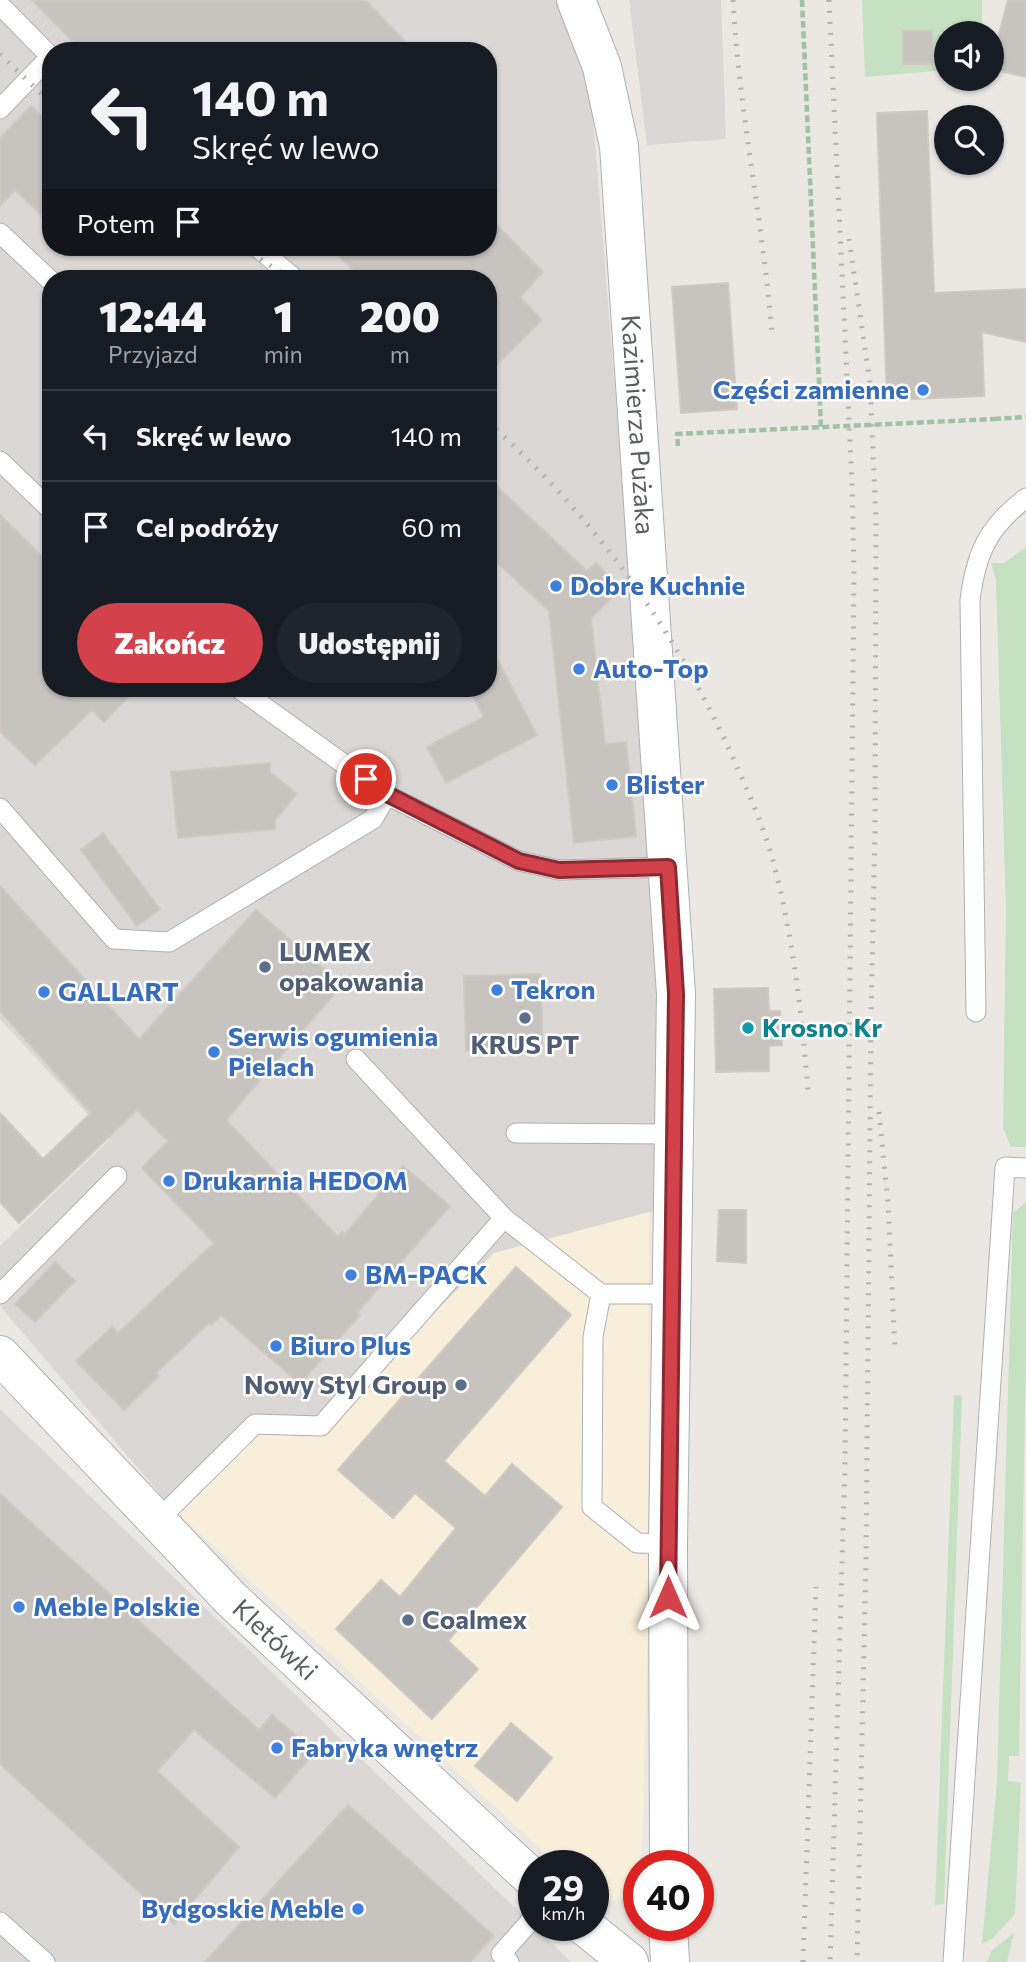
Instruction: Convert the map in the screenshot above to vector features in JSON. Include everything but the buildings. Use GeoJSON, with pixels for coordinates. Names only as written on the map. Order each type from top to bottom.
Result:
{"type":"FeatureCollection","features":[{"type":"Feature","properties":{"kind":"street","name":"Kazimierza Pużaka"},"geometry":{"type":"LineString","coordinates":[[576,0],[602,67],[619,146],[676,994],[668,1544],[669,1850]]}},
{"type":"Feature","properties":{"kind":"street","name":"Kletówki"},"geometry":{"type":"LineString","coordinates":[[0,1355],[231,1599],[518,1865]]}},
{"type":"Feature","properties":{"kind":"street"},"geometry":{"type":"LineString","coordinates":[[603,1941],[629,1962]]}},
{"type":"Feature","properties":{"kind":"street"},"geometry":{"type":"LineString","coordinates":[[669,1941],[670,1962]]}},
{"type":"Feature","properties":{"kind":"lane"},"geometry":{"type":"LineString","coordinates":[[0,5],[42,49]]}},
{"type":"Feature","properties":{"kind":"lane"},"geometry":{"type":"LineString","coordinates":[[0,109],[42,65]]}},
{"type":"Feature","properties":{"kind":"lane"},"geometry":{"type":"LineString","coordinates":[[0,233],[42,273]]}},
{"type":"Feature","properties":{"kind":"lane"},"geometry":{"type":"LineString","coordinates":[[268,256],[284,270]]}},
{"type":"Feature","properties":{"kind":"lane"},"geometry":{"type":"LineString","coordinates":[[0,461],[42,501]]}},
{"type":"Feature","properties":{"kind":"lane"},"geometry":{"type":"LineString","coordinates":[[976,1012],[970,600],[974,569],[986,540],[1006,514],[1026,498]]}},
{"type":"Feature","properties":{"kind":"lane"},"geometry":{"type":"LineString","coordinates":[[252,697],[387,794],[519,861],[559,870],[668,867]]}},
{"type":"Feature","properties":{"kind":"lane"},"geometry":{"type":"LineString","coordinates":[[0,808],[114,939],[169,943],[373,819],[387,794]]}},
{"type":"Feature","properties":{"kind":"lane"},"geometry":{"type":"LineString","coordinates":[[356,1059],[504,1218],[601,1294],[671,1294]]}},
{"type":"Feature","properties":{"kind":"lane"},"geometry":{"type":"LineString","coordinates":[[516,1133],[676,1134]]}},
{"type":"Feature","properties":{"kind":"lane"},"geometry":{"type":"LineString","coordinates":[[953,1962],[1005,1167],[1026,1168]]}},
{"type":"Feature","properties":{"kind":"lane"},"geometry":{"type":"LineString","coordinates":[[0,1294],[117,1175]]}},
{"type":"Feature","properties":{"kind":"lane"},"geometry":{"type":"LineString","coordinates":[[158,1520],[255,1424],[321,1426],[504,1218]]}},
{"type":"Feature","properties":{"kind":"lane"},"geometry":{"type":"LineString","coordinates":[[601,1294],[593,1337],[592,1507],[637,1543],[668,1544]]}},
{"type":"Feature","properties":{"kind":"lane"},"geometry":{"type":"LineString","coordinates":[[0,1922],[46,1962]]}},
{"type":"Feature","properties":{"kind":"lane"},"geometry":{"type":"LineString","coordinates":[[509,1962],[500,1954],[518,1934]]}},
{"type":"Feature","properties":{"kind":"path"},"geometry":{"type":"LineString","coordinates":[[802,0],[821,427]]}},
{"type":"Feature","properties":{"kind":"path"},"geometry":{"type":"LineString","coordinates":[[678,446],[677,433],[1026,417]]}},
{"type":"Feature","properties":{"kind":"shaded area"},"geometry":{"type":"Polygon","coordinates":[[[0,0],[567,0],[585,18],[642,724],[660,1062],[657,1210],[494,1253],[321,1426],[255,1424],[171,1507],[0,1306],[0,1246],[110,1139],[0,1019],[0,0]]]}},
{"type":"Feature","properties":{"kind":"shaded area"},"geometry":{"type":"Polygon","coordinates":[[[629,0],[721,0],[726,139],[647,145],[629,0]]]}},
{"type":"Feature","properties":{"kind":"shaded area"},"geometry":{"type":"Polygon","coordinates":[[[649,1210],[648,1622],[642,1849],[623,1850],[623,1897],[609,1901],[609,1850],[542,1850],[171,1507],[504,1218],[649,1210]]]}},
{"type":"Feature","properties":{"kind":"shaded area"},"geometry":{"type":"Polygon","coordinates":[[[0,1409],[518,1911],[518,1941],[549,1941],[571,1962],[0,1962],[0,1409]]]}},
{"type":"Feature","properties":{"kind":"green space"},"geometry":{"type":"Polygon","coordinates":[[[862,0],[982,0],[982,21],[934,21],[934,71],[865,77],[862,0]]]}},
{"type":"Feature","properties":{"kind":"green space"},"geometry":{"type":"Polygon","coordinates":[[[1026,547],[1026,1147],[1011,1147],[1003,1128],[1006,910],[996,579],[991,563],[1004,563],[1026,547]]]}},
{"type":"Feature","properties":{"kind":"green space"},"geometry":{"type":"Polygon","coordinates":[[[1026,1202],[1019,1756],[1009,1756],[1008,1781],[1021,1783],[1015,1914],[993,1938],[982,1944],[997,1782],[1013,1213],[1026,1202]]]}},
{"type":"Feature","properties":{"kind":"green space"},"geometry":{"type":"Polygon","coordinates":[[[954,1395],[962,1396],[944,1904],[935,1905],[954,1395]]]}},
{"type":"Feature","properties":{"kind":"green space"},"geometry":{"type":"Polygon","coordinates":[[[1014,1933],[1007,1962],[987,1962],[992,1950],[1014,1933]]]}},
{"type":"Feature","properties":{"kind":"railway"},"geometry":{"type":"LineString","coordinates":[[733,0],[740,84],[772,334]]}},
{"type":"Feature","properties":{"kind":"railway"},"geometry":{"type":"LineString","coordinates":[[829,0],[854,573],[845,1465],[830,1962]]}},
{"type":"Feature","properties":{"kind":"railway"},"geometry":{"type":"LineString","coordinates":[[0,54],[42,94]]}},
{"type":"Feature","properties":{"kind":"railway"},"geometry":{"type":"LineString","coordinates":[[849,239],[870,383],[876,519],[866,1559],[857,1962]]}},
{"type":"Feature","properties":{"kind":"railway"},"geometry":{"type":"LineString","coordinates":[[256,256],[277,270]]}},
{"type":"Feature","properties":{"kind":"railway"},"geometry":{"type":"LineString","coordinates":[[497,431],[527,459],[599,538],[661,625],[714,718],[752,802],[773,861],[796,975],[808,1092]]}},
{"type":"Feature","properties":{"kind":"railway"},"geometry":{"type":"LineString","coordinates":[[879,1112],[888,1203],[895,1351]]}},
{"type":"Feature","properties":{"kind":"railway"},"geometry":{"type":"LineString","coordinates":[[803,1962],[816,1587]]}},
{"type":"Feature","properties":{"kind":"place","name":"Części zamienne"},"geometry":{"type":"Point","coordinates":[923,390]}},
{"type":"Feature","properties":{"kind":"place","name":"Dobre Kuchnie"},"geometry":{"type":"Point","coordinates":[556,586]}},
{"type":"Feature","properties":{"kind":"place","name":"Auto-Top"},"geometry":{"type":"Point","coordinates":[579,669]}},
{"type":"Feature","properties":{"kind":"place","name":"Blister"},"geometry":{"type":"Point","coordinates":[612,785]}},
{"type":"Feature","properties":{"kind":"place","name":"LUMEX opakowania"},"geometry":{"type":"Point","coordinates":[265,967]}},
{"type":"Feature","properties":{"kind":"place","name":"Tekron"},"geometry":{"type":"Point","coordinates":[497,990]}},
{"type":"Feature","properties":{"kind":"place","name":"GALLART"},"geometry":{"type":"Point","coordinates":[44,992]}},
{"type":"Feature","properties":{"kind":"place","name":"KRUS PT"},"geometry":{"type":"Point","coordinates":[525,1018]}},
{"type":"Feature","properties":{"kind":"place","name":"Krosno Kr"},"geometry":{"type":"Point","coordinates":[748,1028]}},
{"type":"Feature","properties":{"kind":"place","name":"Serwis ogumienia Pielach"},"geometry":{"type":"Point","coordinates":[214,1052]}},
{"type":"Feature","properties":{"kind":"place","name":"Drukarnia HEDOM"},"geometry":{"type":"Point","coordinates":[169,1181]}},
{"type":"Feature","properties":{"kind":"place","name":"BM-PACK"},"geometry":{"type":"Point","coordinates":[351,1275]}},
{"type":"Feature","properties":{"kind":"place","name":"Biuro Plus"},"geometry":{"type":"Point","coordinates":[276,1346]}},
{"type":"Feature","properties":{"kind":"place","name":"Nowy Styl Group"},"geometry":{"type":"Point","coordinates":[461,1385]}},
{"type":"Feature","properties":{"kind":"place","name":"Meble Polskie"},"geometry":{"type":"Point","coordinates":[19,1607]}},
{"type":"Feature","properties":{"kind":"place","name":"Coalmex"},"geometry":{"type":"Point","coordinates":[408,1620]}},
{"type":"Feature","properties":{"kind":"place","name":"Fabryka wnętrz"},"geometry":{"type":"Point","coordinates":[277,1748]}},
{"type":"Feature","properties":{"kind":"place","name":"Bydgoskie Meble"},"geometry":{"type":"Point","coordinates":[358,1909]}},
{"type":"Feature","properties":{"kind":"route"},"geometry":{"type":"LineString","coordinates":[[366,779],[387,794],[519,861],[559,870],[668,867],[676,994],[676,1134],[671,1294],[668,1597]]}}]}
